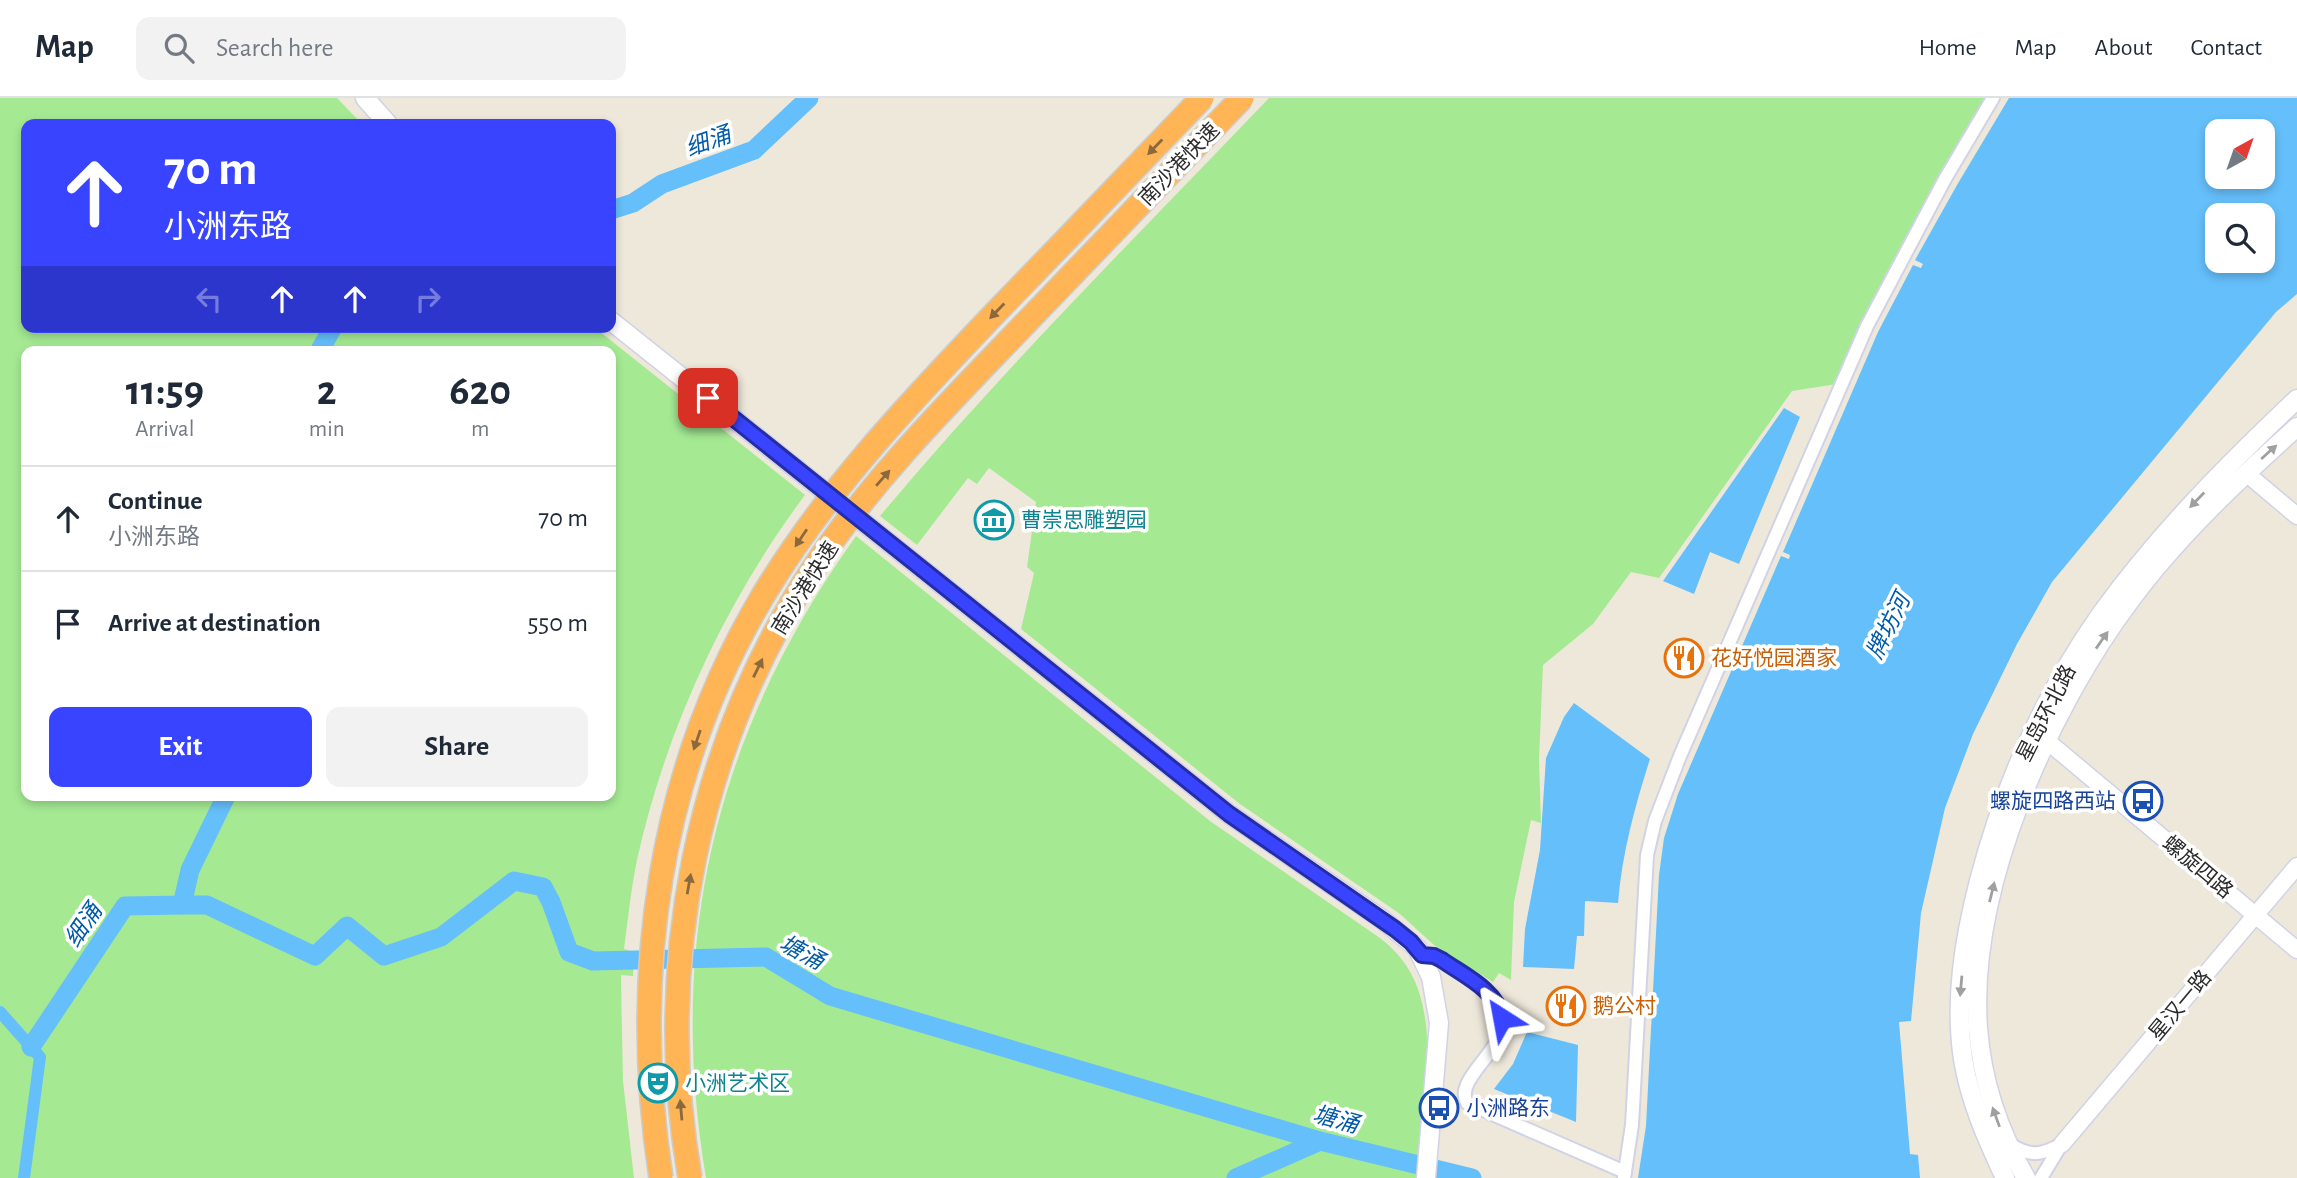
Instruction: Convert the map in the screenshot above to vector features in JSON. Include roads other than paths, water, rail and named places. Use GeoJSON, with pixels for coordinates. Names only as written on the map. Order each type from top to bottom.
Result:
{"type":"FeatureCollection","features":[{"type":"Feature","properties":{"kind":"highway","name":"南沙港快速"},"geometry":{"type":"LineString","coordinates":[[661,1178],[649,1054],[650,956],[654,919],[668,838],[688,765],[713,696],[736,648],[764,594],[800,539],[874,444],[952,358],[1202,98]]}},
{"type":"Feature","properties":{"kind":"highway","name":"南沙港快速"},"geometry":{"type":"LineString","coordinates":[[690,1178],[682,1125],[676,1041],[677,985],[685,908],[701,825],[713,782],[739,710],[774,635],[816,565],[876,485],[975,375],[1242,98]]}},
{"type":"Feature","properties":{"kind":"main road"},"geometry":{"type":"LineString","coordinates":[[365,98],[384,119]]}},
{"type":"Feature","properties":{"kind":"main road"},"geometry":{"type":"LineString","coordinates":[[616,325],[1229,814],[1411,942],[1422,955],[1431,977],[1439,1023],[1426,1178]]}},
{"type":"Feature","properties":{"kind":"main road","name":"星岛环北路"},"geometry":{"type":"LineString","coordinates":[[2026,1178],[2007,1142],[1991,1101],[1978,1030],[1980,967],[1990,904],[2040,737],[2081,644],[2124,584],[2166,532],[2297,399]]}},
{"type":"Feature","properties":{"kind":"main road","name":"星岛环北路"},"geometry":{"type":"LineString","coordinates":[[2005,1178],[1985,1138],[1968,1085],[1959,1004],[1968,929],[1983,863],[2006,796],[2040,737],[2133,596],[2246,473],[2297,427]]}},
{"type":"Feature","properties":{"kind":"street"},"geometry":{"type":"LineString","coordinates":[[1422,955],[1442,960],[1490,994],[1502,1013],[1497,1042],[1466,1086],[1464,1097],[1467,1103],[1624,1175],[1632,1125],[1645,874],[1655,821],[1675,767],[1867,326],[1913,237],[1993,98]]}},
{"type":"Feature","properties":{"kind":"street"},"geometry":{"type":"LineString","coordinates":[[2246,473],[2297,516]]}},
{"type":"Feature","properties":{"kind":"street","name":"螺旋四路"},"geometry":{"type":"LineString","coordinates":[[2040,737],[2297,950]]}},
{"type":"Feature","properties":{"kind":"street","name":"星汉一路"},"geometry":{"type":"LineString","coordinates":[[2041,1178],[2062,1144],[2297,866]]}},
{"type":"Feature","properties":{"kind":"street"},"geometry":{"type":"LineString","coordinates":[[2007,1142],[2022,1152],[2039,1154],[2062,1144]]}},
{"type":"Feature","properties":{"kind":"water","name":"牌坊河"},"geometry":{"type":"Polygon","coordinates":[[[2009,98],[2297,98],[2297,294],[2276,312],[2052,582],[2017,644],[1973,734],[1945,808],[1921,913],[1911,1021],[1899,1022],[1910,1154],[1918,1155],[1920,1178],[1638,1178],[1646,1126],[1659,875],[1664,838],[1678,794],[1781,556],[1789,559],[1790,555],[1783,552],[1878,332],[1913,265],[1921,268],[1923,264],[1915,260],[2009,98]]]}},
{"type":"Feature","properties":{"kind":"water"},"geometry":{"type":"Polygon","coordinates":[[[1784,408],[1800,417],[1739,564],[1710,552],[1694,594],[1663,581],[1784,408]]]}},
{"type":"Feature","properties":{"kind":"water"},"geometry":{"type":"Polygon","coordinates":[[[1574,703],[1650,759],[1630,830],[1618,903],[1585,901],[1584,936],[1577,936],[1574,969],[1523,967],[1525,929],[1540,850],[1546,758],[1564,717],[1574,703]]]}},
{"type":"Feature","properties":{"kind":"water"},"geometry":{"type":"Polygon","coordinates":[[[1527,1032],[1578,1045],[1576,1122],[1494,1089],[1513,1064],[1527,1032]]]}},
{"type":"Feature","properties":{"kind":"waterway","name":"细涌"},"geometry":{"type":"LineString","coordinates":[[616,208],[633,203],[662,184],[754,150],[809,98]]}},
{"type":"Feature","properties":{"kind":"waterway","name":"细涌"},"geometry":{"type":"LineString","coordinates":[[322,346],[330,333]]}},
{"type":"Feature","properties":{"kind":"waterway","name":"细涌"},"geometry":{"type":"LineString","coordinates":[[31,1047],[125,906],[182,905],[190,870],[224,801]]}},
{"type":"Feature","properties":{"kind":"waterway","name":"塘涌"},"geometry":{"type":"LineString","coordinates":[[182,905],[207,905],[315,956],[347,926],[384,956],[441,937],[514,881],[543,887],[569,952],[593,961],[766,957],[830,996],[1320,1141],[1472,1178]]}},
{"type":"Feature","properties":{"kind":"waterway"},"geometry":{"type":"LineString","coordinates":[[0,1012],[40,1057],[24,1178]]}},
{"type":"Feature","properties":{"kind":"waterway"},"geometry":{"type":"LineString","coordinates":[[1236,1178],[1320,1141]]}},
{"type":"Feature","properties":{"kind":"place","name":"曹崇思雕塑园"},"geometry":{"type":"Point","coordinates":[994,520]}},
{"type":"Feature","properties":{"kind":"place","name":"花好悦园酒家"},"geometry":{"type":"Point","coordinates":[1684,658]}},
{"type":"Feature","properties":{"kind":"place","name":"螺旋四路西站"},"geometry":{"type":"Point","coordinates":[2143,801]}},
{"type":"Feature","properties":{"kind":"place","name":"鹅公村"},"geometry":{"type":"Point","coordinates":[1566,1006]}},
{"type":"Feature","properties":{"kind":"place","name":"小洲艺术区"},"geometry":{"type":"Point","coordinates":[658,1083]}},
{"type":"Feature","properties":{"kind":"place","name":"小洲路东"},"geometry":{"type":"Point","coordinates":[1439,1108]}}]}
